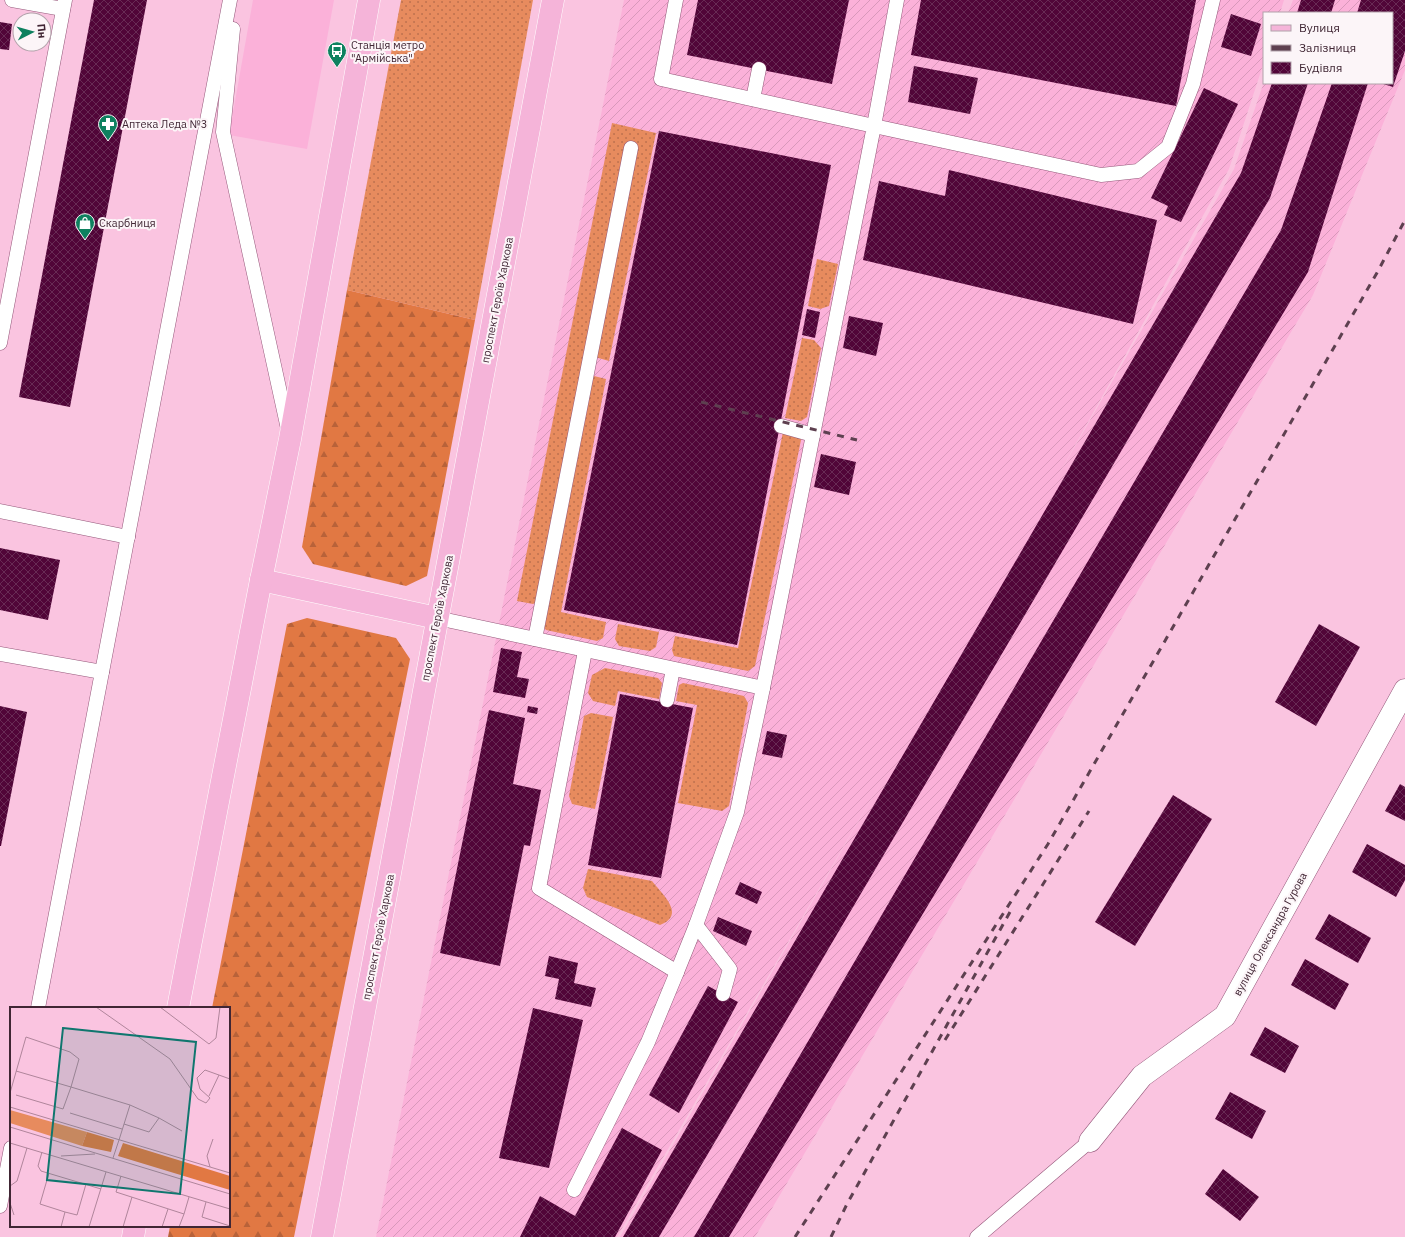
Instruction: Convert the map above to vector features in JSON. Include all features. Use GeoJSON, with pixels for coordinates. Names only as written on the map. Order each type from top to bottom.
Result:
{"type":"FeatureCollection","features":[{"type":"Feature","properties":{"kind":"main road"},"geometry":{"type":"LineString","coordinates":[[178,1007],[261,580],[290,439],[369,0]]}},
{"type":"Feature","properties":{"kind":"main road","name":"проспект Героїв Харкова"},"geometry":{"type":"LineString","coordinates":[[322,1237],[553,0]]}},
{"type":"Feature","properties":{"kind":"main road"},"geometry":{"type":"LineString","coordinates":[[261,580],[437,618]]}},
{"type":"Feature","properties":{"kind":"main road"},"geometry":{"type":"LineString","coordinates":[[133,1237],[135,1227]]}},
{"type":"Feature","properties":{"kind":"street","name":"вулиця Олександра Гурова"},"geometry":{"type":"LineString","coordinates":[[1090,1141],[1142,1076],[1225,1016],[1405,690]]}},
{"type":"Feature","properties":{"kind":"lane"},"geometry":{"type":"LineString","coordinates":[[0,343],[64,5],[12,0]]}},
{"type":"Feature","properties":{"kind":"lane"},"geometry":{"type":"LineString","coordinates":[[38,1007],[230,0]]}},
{"type":"Feature","properties":{"kind":"lane"},"geometry":{"type":"LineString","coordinates":[[235,0],[223,132],[290,439]]}},
{"type":"Feature","properties":{"kind":"lane"},"geometry":{"type":"LineString","coordinates":[[676,0],[661,79],[1100,174],[1138,171],[1168,147],[1192,84],[1213,0]]}},
{"type":"Feature","properties":{"kind":"lane"},"geometry":{"type":"LineString","coordinates":[[574,1190],[648,1042],[696,925],[737,812],[764,688],[874,126],[897,0]]}},
{"type":"Feature","properties":{"kind":"lane"},"geometry":{"type":"LineString","coordinates":[[754,99],[759,70]]}},
{"type":"Feature","properties":{"kind":"lane"},"geometry":{"type":"LineString","coordinates":[[535,639],[631,148]]}},
{"type":"Feature","properties":{"kind":"lane"},"geometry":{"type":"LineString","coordinates":[[781,426],[813,435]]}},
{"type":"Feature","properties":{"kind":"lane"},"geometry":{"type":"LineString","coordinates":[[0,511],[128,537]]}},
{"type":"Feature","properties":{"kind":"lane"},"geometry":{"type":"LineString","coordinates":[[437,618],[585,651],[764,688]]}},
{"type":"Feature","properties":{"kind":"lane"},"geometry":{"type":"LineString","coordinates":[[585,651],[539,888],[677,972]]}},
{"type":"Feature","properties":{"kind":"lane"},"geometry":{"type":"LineString","coordinates":[[0,654],[102,672]]}},
{"type":"Feature","properties":{"kind":"lane"},"geometry":{"type":"LineString","coordinates":[[667,700],[673,669]]}},
{"type":"Feature","properties":{"kind":"lane"},"geometry":{"type":"LineString","coordinates":[[696,925],[730,969],[723,994]]}},
{"type":"Feature","properties":{"kind":"lane"},"geometry":{"type":"LineString","coordinates":[[977,1237],[1090,1141]]}},
{"type":"Feature","properties":{"kind":"lane"},"geometry":{"type":"LineString","coordinates":[[0,1206],[10,1153]]}},
{"type":"Feature","properties":{"kind":"shaded area"},"geometry":{"type":"Polygon","coordinates":[[[253,0],[334,0],[307,149],[229,135],[253,0]]]}},
{"type":"Feature","properties":{"kind":"shaded area"},"geometry":{"type":"Polygon","coordinates":[[[401,0],[533,0],[475,320],[347,290],[401,0]]]}},
{"type":"Feature","properties":{"kind":"shaded area"},"geometry":{"type":"Polygon","coordinates":[[[624,0],[1284,0],[1280,12],[1263,12],[1263,65],[1229,169],[1054,483],[1234,169],[1263,84],[1393,84],[1393,12],[1288,12],[1293,0],[1405,0],[1405,70],[1313,295],[755,1237],[620,1237],[889,768],[617,1237],[376,1237],[624,0]]]}},
{"type":"Feature","properties":{"kind":"shaded area"},"geometry":{"type":"Polygon","coordinates":[[[612,123],[656,133],[609,361],[595,357],[538,602],[533,604],[517,601],[612,123]]]}},
{"type":"Feature","properties":{"kind":"shaded area"},"geometry":{"type":"Polygon","coordinates":[[[817,259],[838,264],[829,306],[820,309],[808,306],[817,259]]]}},
{"type":"Feature","properties":{"kind":"shaded area"},"geometry":{"type":"Polygon","coordinates":[[[802,338],[814,340],[821,348],[807,417],[801,421],[785,418],[802,338]]]}},
{"type":"Feature","properties":{"kind":"shaded area"},"geometry":{"type":"Polygon","coordinates":[[[590,375],[606,379],[561,612],[606,622],[603,638],[597,641],[546,630],[541,624],[590,375]]]}},
{"type":"Feature","properties":{"kind":"shaded area"},"geometry":{"type":"Polygon","coordinates":[[[783,432],[798,435],[801,440],[755,666],[748,671],[674,656],[672,650],[675,636],[738,648],[783,432]]]}},
{"type":"Feature","properties":{"kind":"shaded area"},"geometry":{"type":"Polygon","coordinates":[[[618,624],[659,632],[656,647],[650,651],[619,646],[615,639],[618,624]]]}},
{"type":"Feature","properties":{"kind":"shaded area"},"geometry":{"type":"Polygon","coordinates":[[[605,668],[658,678],[662,683],[659,699],[618,691],[615,706],[593,701],[588,693],[592,675],[605,668]]]}},
{"type":"Feature","properties":{"kind":"shaded area"},"geometry":{"type":"Polygon","coordinates":[[[683,683],[744,696],[748,703],[729,806],[722,811],[678,803],[697,705],[676,701],[679,685],[683,683]]]}},
{"type":"Feature","properties":{"kind":"shaded area"},"geometry":{"type":"Polygon","coordinates":[[[591,713],[613,717],[595,809],[572,804],[569,796],[584,716],[591,713]]]}},
{"type":"Feature","properties":{"kind":"shaded area"},"geometry":{"type":"Polygon","coordinates":[[[588,869],[652,881],[670,904],[672,916],[668,921],[660,925],[587,897],[583,888],[588,869]]]}},
{"type":"Feature","properties":{"kind":"green space"},"geometry":{"type":"Polygon","coordinates":[[[347,290],[475,320],[427,576],[406,586],[313,564],[302,547],[347,290]]]}},
{"type":"Feature","properties":{"kind":"green space"},"geometry":{"type":"Polygon","coordinates":[[[307,618],[396,638],[410,659],[294,1237],[168,1237],[170,1227],[230,1227],[230,1007],[212,1007],[287,624],[307,618]]]}},
{"type":"Feature","properties":{"kind":"building"},"geometry":{"type":"Polygon","coordinates":[[[94,0],[147,0],[70,407],[19,397],[94,0]]]}},
{"type":"Feature","properties":{"kind":"building"},"geometry":{"type":"Polygon","coordinates":[[[698,0],[849,0],[832,84],[687,55],[698,0]]]}},
{"type":"Feature","properties":{"kind":"building"},"geometry":{"type":"Polygon","coordinates":[[[921,0],[1196,0],[1176,106],[911,55],[921,0]]]}},
{"type":"Feature","properties":{"kind":"building"},"geometry":{"type":"Polygon","coordinates":[[[1301,0],[1335,0],[1331,12],[1297,12],[1301,0]]]}},
{"type":"Feature","properties":{"kind":"building"},"geometry":{"type":"Polygon","coordinates":[[[1361,0],[1405,0],[1405,51],[1393,87],[1383,84],[1393,84],[1393,12],[1357,12],[1361,0]]]}},
{"type":"Feature","properties":{"kind":"building"},"geometry":{"type":"Polygon","coordinates":[[[1231,14],[1261,24],[1251,56],[1221,47],[1231,14]]]}},
{"type":"Feature","properties":{"kind":"building"},"geometry":{"type":"Polygon","coordinates":[[[0,22],[12,24],[9,50],[0,49],[0,22]]]}},
{"type":"Feature","properties":{"kind":"building"},"geometry":{"type":"Polygon","coordinates":[[[914,66],[978,78],[970,114],[908,102],[914,66]]]}},
{"type":"Feature","properties":{"kind":"building"},"geometry":{"type":"Polygon","coordinates":[[[1272,84],[1308,84],[1270,198],[659,1237],[623,1237],[1241,173],[1272,84]]]}},
{"type":"Feature","properties":{"kind":"building"},"geometry":{"type":"Polygon","coordinates":[[[1332,84],[1368,84],[1308,272],[729,1237],[694,1237],[1281,230],[1332,84]]]}},
{"type":"Feature","properties":{"kind":"building"},"geometry":{"type":"Polygon","coordinates":[[[1204,88],[1238,104],[1181,222],[1164,215],[1168,206],[1151,198],[1204,88]]]}},
{"type":"Feature","properties":{"kind":"building"},"geometry":{"type":"Polygon","coordinates":[[[659,131],[831,165],[737,645],[564,610],[659,131]]]}},
{"type":"Feature","properties":{"kind":"building"},"geometry":{"type":"Polygon","coordinates":[[[949,170],[1157,220],[1133,324],[863,260],[879,181],[945,196],[949,170]]]}},
{"type":"Feature","properties":{"kind":"building"},"geometry":{"type":"Polygon","coordinates":[[[807,309],[820,312],[815,338],[802,335],[807,309]]]}},
{"type":"Feature","properties":{"kind":"building"},"geometry":{"type":"Polygon","coordinates":[[[849,316],[883,323],[876,356],[843,348],[849,316]]]}},
{"type":"Feature","properties":{"kind":"building"},"geometry":{"type":"Polygon","coordinates":[[[821,454],[856,462],[849,495],[814,487],[821,454]]]}},
{"type":"Feature","properties":{"kind":"building"},"geometry":{"type":"Polygon","coordinates":[[[0,548],[60,560],[48,620],[0,610],[0,548]]]}},
{"type":"Feature","properties":{"kind":"building"},"geometry":{"type":"Polygon","coordinates":[[[1319,624],[1360,647],[1316,726],[1275,702],[1319,624]]]}},
{"type":"Feature","properties":{"kind":"building"},"geometry":{"type":"Polygon","coordinates":[[[501,648],[522,652],[517,677],[529,679],[525,698],[493,692],[501,648]]]}},
{"type":"Feature","properties":{"kind":"building"},"geometry":{"type":"Polygon","coordinates":[[[620,694],[693,708],[661,878],[588,865],[620,694]]]}},
{"type":"Feature","properties":{"kind":"building"},"geometry":{"type":"Polygon","coordinates":[[[0,706],[27,712],[1,846],[0,846],[0,706]]]}},
{"type":"Feature","properties":{"kind":"building"},"geometry":{"type":"Polygon","coordinates":[[[528,706],[538,708],[537,714],[527,712],[528,706]]]}},
{"type":"Feature","properties":{"kind":"building"},"geometry":{"type":"Polygon","coordinates":[[[489,710],[525,718],[513,784],[541,790],[530,846],[524,845],[500,966],[440,953],[489,710]]]}},
{"type":"Feature","properties":{"kind":"building"},"geometry":{"type":"Polygon","coordinates":[[[767,731],[787,735],[782,758],[762,754],[767,731]]]}},
{"type":"Feature","properties":{"kind":"building"},"geometry":{"type":"Polygon","coordinates":[[[1400,784],[1405,787],[1405,821],[1385,811],[1400,784]]]}},
{"type":"Feature","properties":{"kind":"building"},"geometry":{"type":"Polygon","coordinates":[[[1173,795],[1212,819],[1135,946],[1095,922],[1173,795]]]}},
{"type":"Feature","properties":{"kind":"building"},"geometry":{"type":"Polygon","coordinates":[[[1367,844],[1405,865],[1405,880],[1396,897],[1352,872],[1367,844]]]}},
{"type":"Feature","properties":{"kind":"building"},"geometry":{"type":"Polygon","coordinates":[[[740,882],[762,892],[757,904],[735,894],[740,882]]]}},
{"type":"Feature","properties":{"kind":"building"},"geometry":{"type":"Polygon","coordinates":[[[1329,914],[1371,938],[1358,963],[1315,939],[1329,914]]]}},
{"type":"Feature","properties":{"kind":"building"},"geometry":{"type":"Polygon","coordinates":[[[718,917],[752,931],[746,946],[713,931],[718,917]]]}},
{"type":"Feature","properties":{"kind":"building"},"geometry":{"type":"Polygon","coordinates":[[[549,956],[578,963],[574,983],[596,988],[591,1007],[555,999],[559,979],[545,976],[549,956]]]}},
{"type":"Feature","properties":{"kind":"building"},"geometry":{"type":"Polygon","coordinates":[[[1305,959],[1349,984],[1335,1010],[1291,985],[1305,959]]]}},
{"type":"Feature","properties":{"kind":"building"},"geometry":{"type":"Polygon","coordinates":[[[708,986],[738,1002],[679,1113],[649,1095],[708,986]]]}},
{"type":"Feature","properties":{"kind":"building"},"geometry":{"type":"Polygon","coordinates":[[[533,1008],[583,1020],[549,1168],[499,1158],[533,1008]]]}},
{"type":"Feature","properties":{"kind":"building"},"geometry":{"type":"Polygon","coordinates":[[[1265,1027],[1299,1046],[1285,1073],[1250,1055],[1265,1027]]]}},
{"type":"Feature","properties":{"kind":"building"},"geometry":{"type":"Polygon","coordinates":[[[1230,1092],[1266,1111],[1252,1139],[1215,1119],[1230,1092]]]}},
{"type":"Feature","properties":{"kind":"building"},"geometry":{"type":"Polygon","coordinates":[[[622,1128],[662,1150],[615,1237],[520,1237],[540,1196],[575,1216],[622,1128]]]}},
{"type":"Feature","properties":{"kind":"building"},"geometry":{"type":"Polygon","coordinates":[[[1223,1169],[1259,1197],[1240,1221],[1205,1194],[1223,1169]]]}},
{"type":"Feature","properties":{"kind":"railway"},"geometry":{"type":"LineString","coordinates":[[795,1237],[1048,844],[1378,271],[1405,220]]}},
{"type":"Feature","properties":{"kind":"railway"},"geometry":{"type":"LineString","coordinates":[[701,402],[857,440]]}},
{"type":"Feature","properties":{"kind":"railway"},"geometry":{"type":"LineString","coordinates":[[945,1040],[1089,811]]}},
{"type":"Feature","properties":{"kind":"railway"},"geometry":{"type":"LineString","coordinates":[[831,1237],[847,1204],[1010,912]]}},
{"type":"Feature","properties":{"kind":"place","name":"Станція метро \"Армійська\""},"geometry":{"type":"Point","coordinates":[337,68]}},
{"type":"Feature","properties":{"kind":"place","name":"Аптека Леда №3"},"geometry":{"type":"Point","coordinates":[108,141]}},
{"type":"Feature","properties":{"kind":"place","name":"Скарбниця"},"geometry":{"type":"Point","coordinates":[85,240]}}]}
